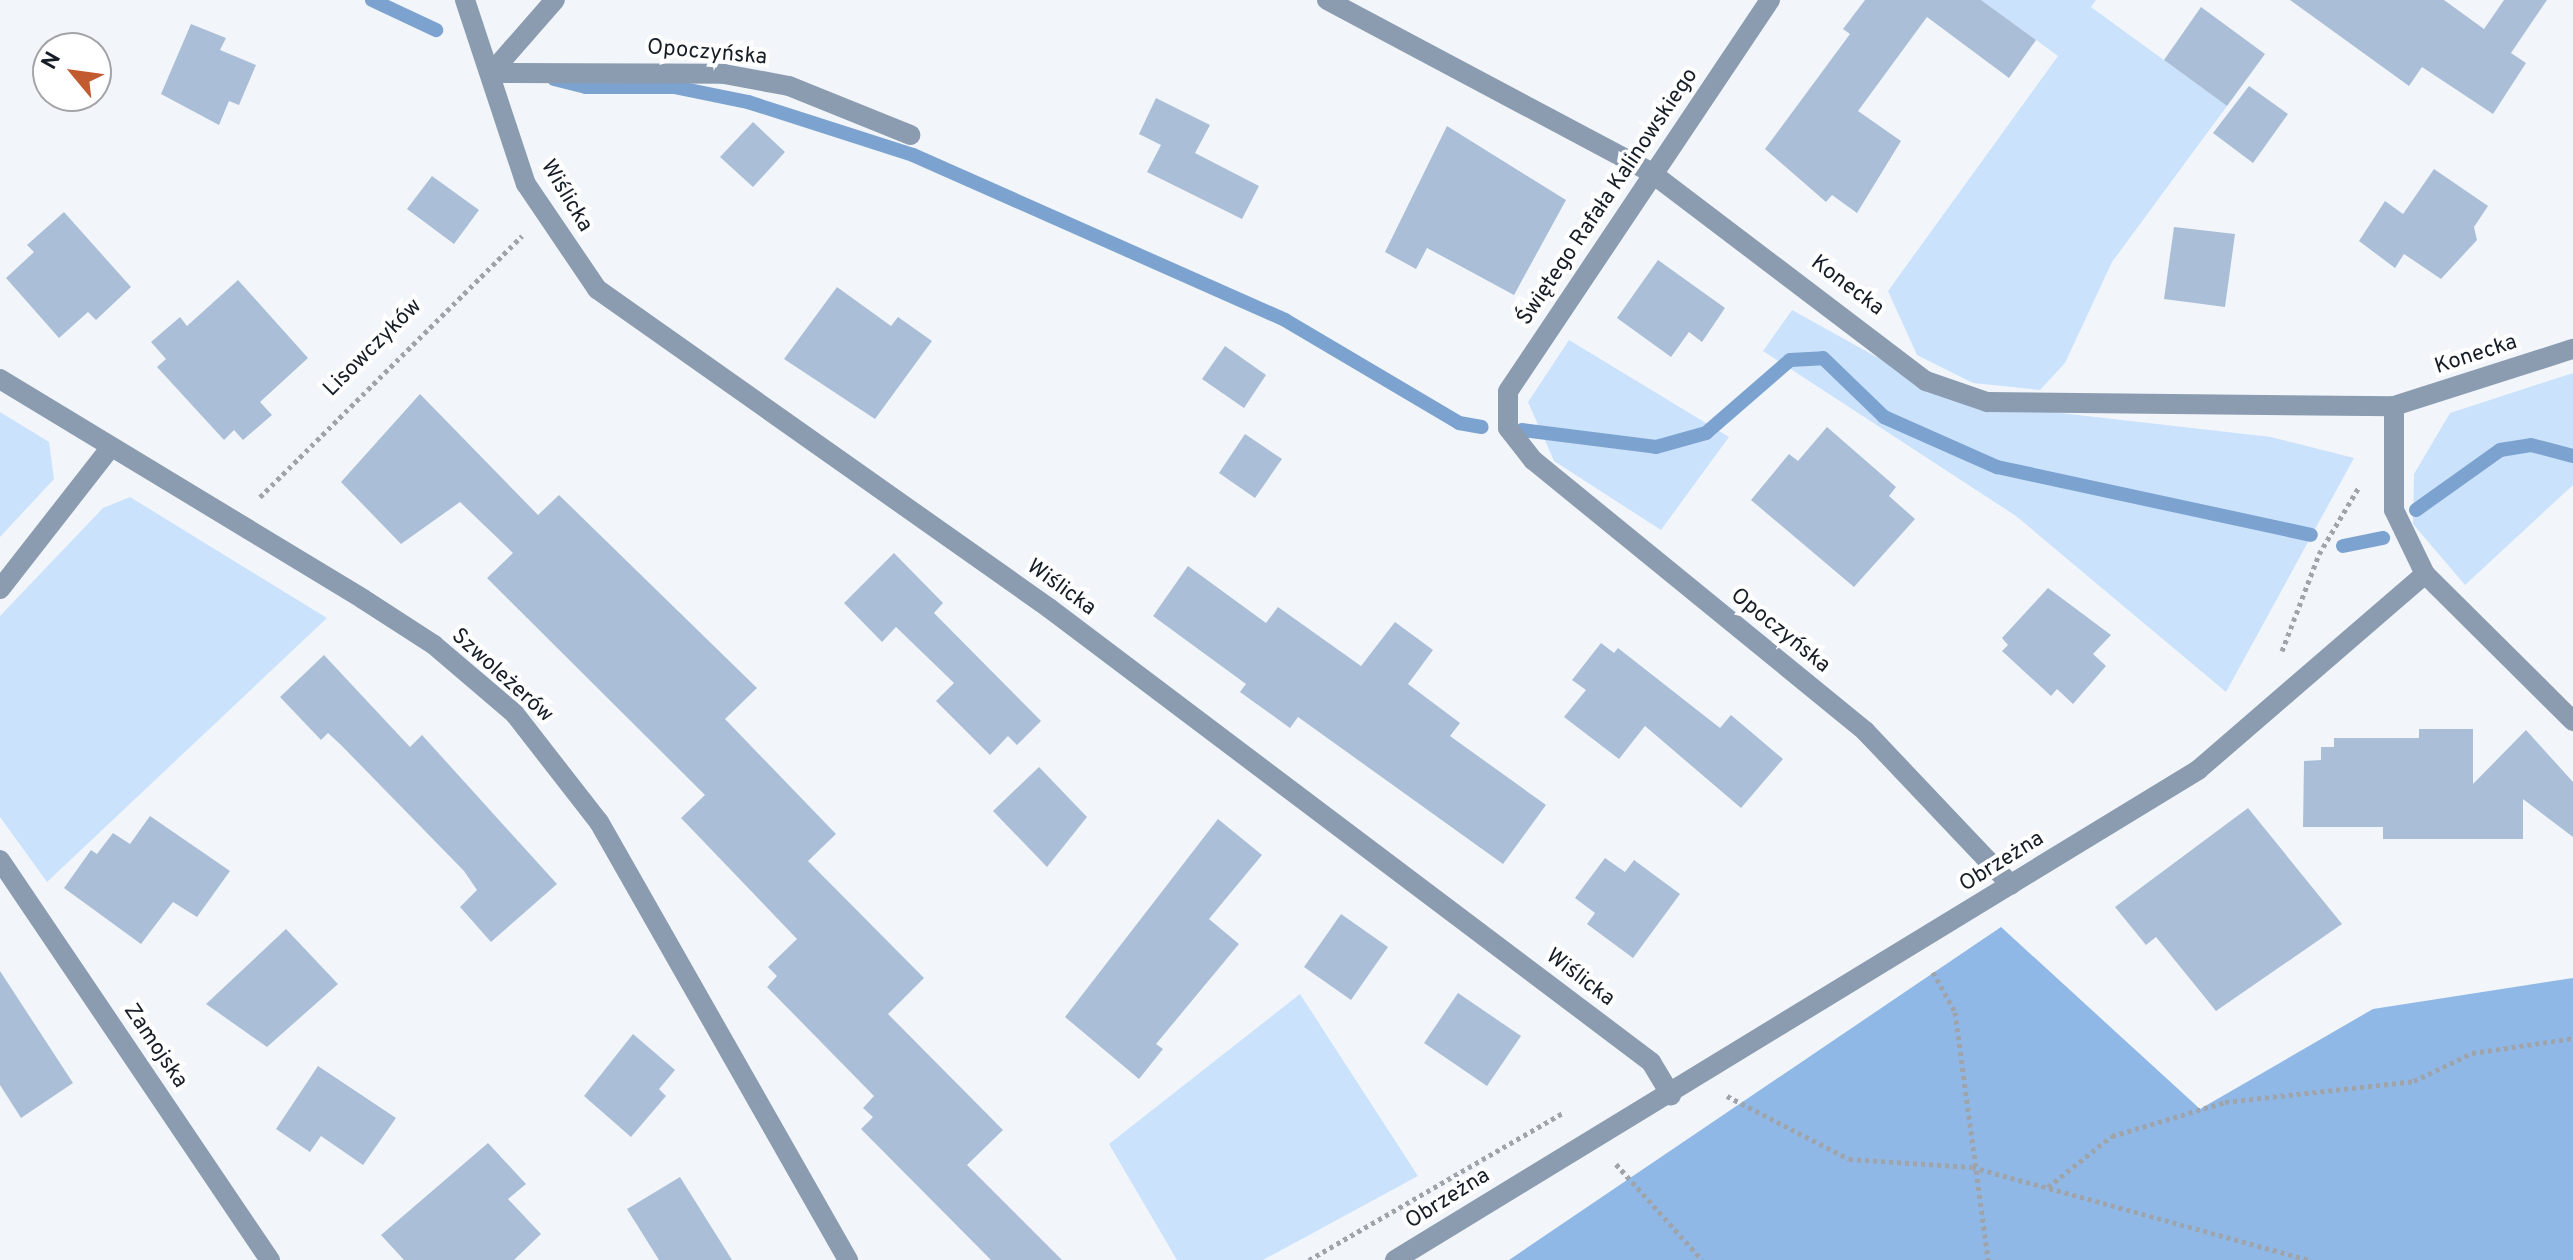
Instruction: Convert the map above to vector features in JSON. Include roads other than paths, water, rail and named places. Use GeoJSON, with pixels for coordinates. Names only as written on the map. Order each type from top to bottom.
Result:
{"type":"FeatureCollection","features":[{"type":"Feature","properties":{"kind":"street"},"geometry":{"type":"LineString","coordinates":[[465,0],[491,73],[555,0]]}},
{"type":"Feature","properties":{"kind":"street","name":"Konecka"},"geometry":{"type":"LineString","coordinates":[[1327,0],[1649,171],[1926,381],[1987,402],[2394,406],[2573,349]]}},
{"type":"Feature","properties":{"kind":"street","name":"Świętego Rafała Kalinowskiego"},"geometry":{"type":"LineString","coordinates":[[1508,428],[1508,392],[1649,171],[1770,0]]}},
{"type":"Feature","properties":{"kind":"street","name":"Opoczyńska"},"geometry":{"type":"LineString","coordinates":[[491,73],[724,74],[789,86],[910,135]]}},
{"type":"Feature","properties":{"kind":"street","name":"Wiślicka"},"geometry":{"type":"LineString","coordinates":[[491,73],[526,184],[597,289],[1062,618],[1651,1062],[1671,1095]]}},
{"type":"Feature","properties":{"kind":"street","name":"Szwoleżerów"},"geometry":{"type":"LineString","coordinates":[[0,379],[240,522],[434,645],[514,713],[564,770],[848,1260]]}},
{"type":"Feature","properties":{"kind":"street"},"geometry":{"type":"LineString","coordinates":[[2394,406],[2389,464],[2394,510],[2425,574],[2573,721]]}},
{"type":"Feature","properties":{"kind":"street","name":"Opoczyńska"},"geometry":{"type":"LineString","coordinates":[[1508,428],[1533,460],[1865,731],[2011,885]]}},
{"type":"Feature","properties":{"kind":"street"},"geometry":{"type":"LineString","coordinates":[[0,589],[111,447]]}},
{"type":"Feature","properties":{"kind":"street","name":"Obrzeżna"},"geometry":{"type":"LineString","coordinates":[[1395,1260],[1591,1137],[1671,1095],[2198,770],[2425,574]]}},
{"type":"Feature","properties":{"kind":"street","name":"Zamojska"},"geometry":{"type":"LineString","coordinates":[[0,860],[270,1260]]}},
{"type":"Feature","properties":{"kind":"waterway"},"geometry":{"type":"LineString","coordinates":[[372,0],[436,30]]}},
{"type":"Feature","properties":{"kind":"waterway"},"geometry":{"type":"LineString","coordinates":[[554,79],[586,87],[674,87],[748,102],[913,155],[1285,320],[1459,423],[1482,427]]}},
{"type":"Feature","properties":{"kind":"waterway"},"geometry":{"type":"LineString","coordinates":[[1522,430],[1656,447],[1706,433],[1790,360],[1823,358],[1884,417],[1997,467],[2311,535]]}},
{"type":"Feature","properties":{"kind":"waterway"},"geometry":{"type":"LineString","coordinates":[[2416,510],[2500,450],[2531,445],[2573,456]]}},
{"type":"Feature","properties":{"kind":"waterway"},"geometry":{"type":"LineString","coordinates":[[2343,546],[2383,538]]}}]}
